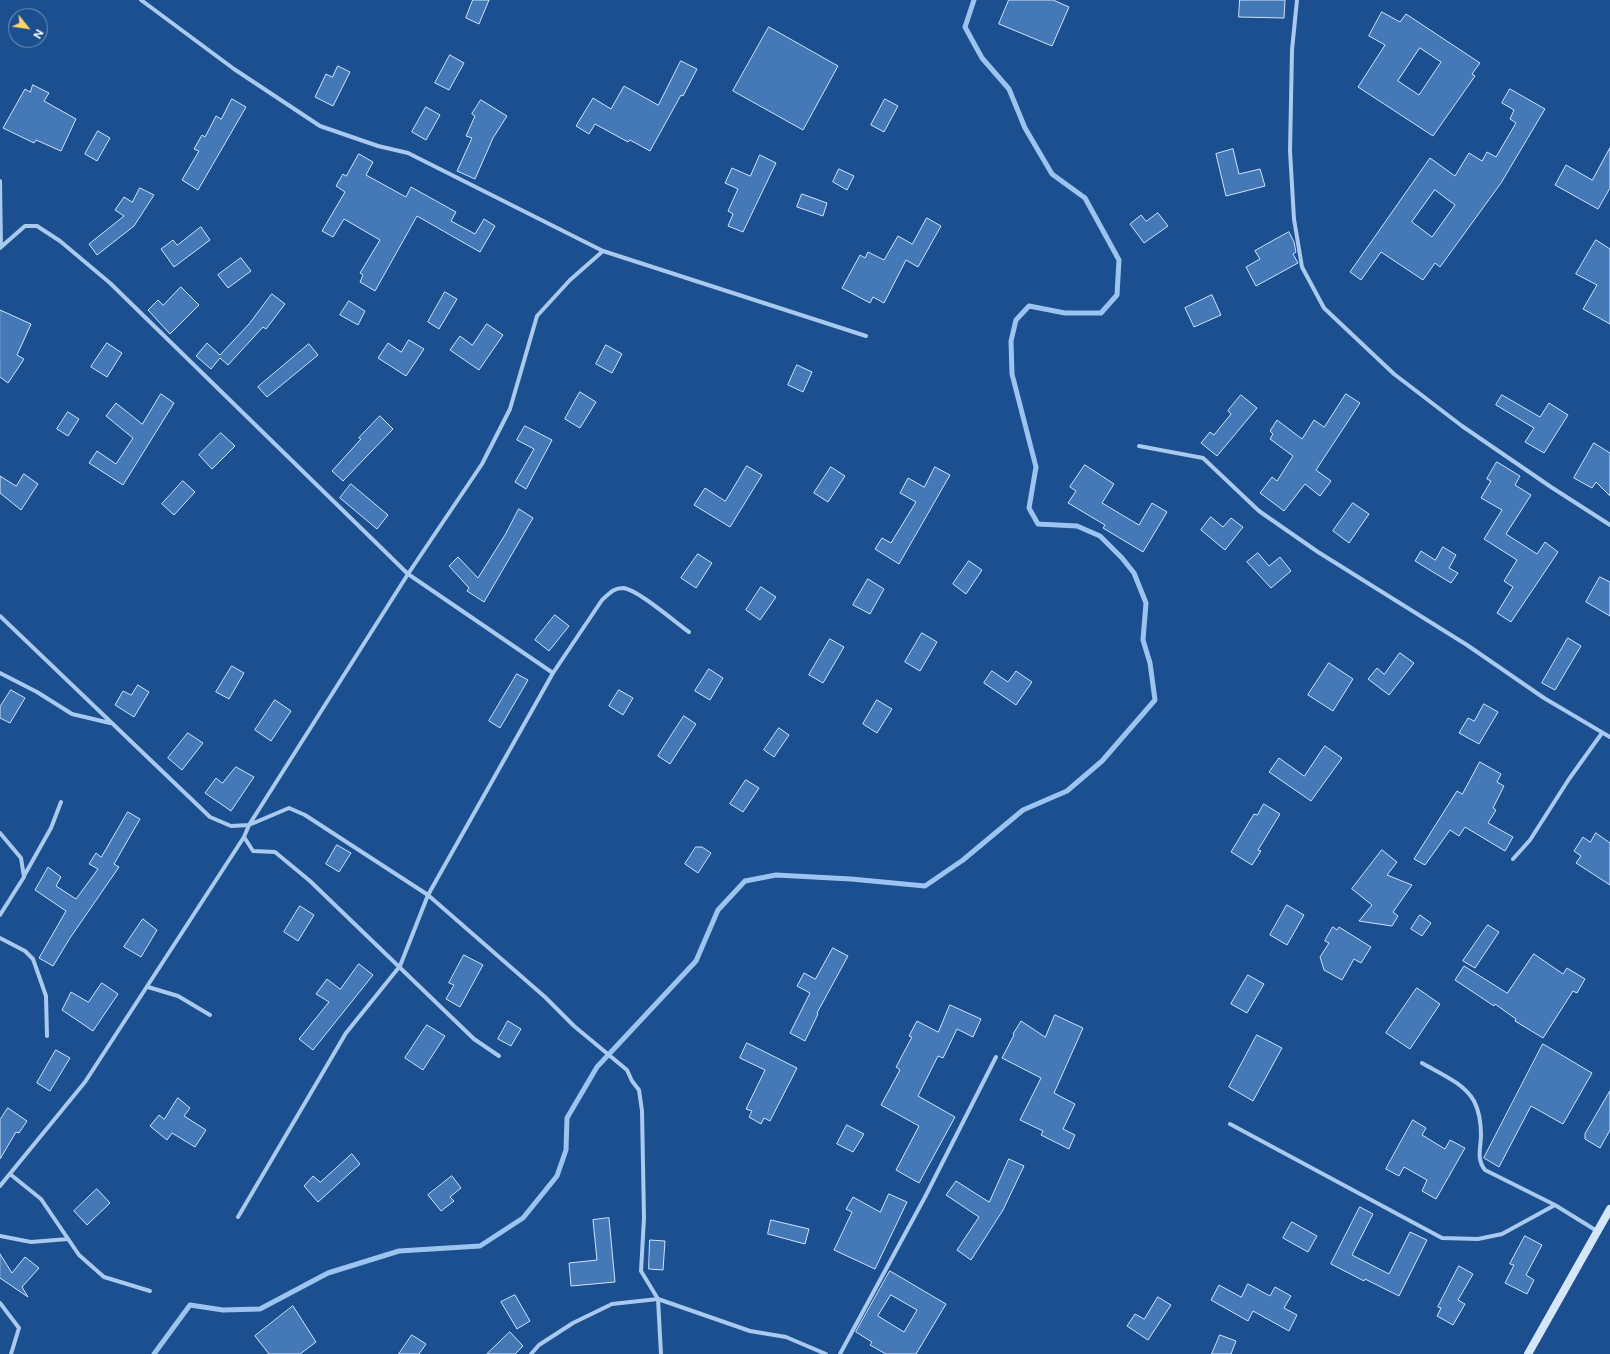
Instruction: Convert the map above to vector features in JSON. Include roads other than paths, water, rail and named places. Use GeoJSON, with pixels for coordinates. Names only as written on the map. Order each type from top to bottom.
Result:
{"type":"FeatureCollection","features":[{"type":"Feature","properties":{"kind":"main road"},"geometry":{"type":"LineString","coordinates":[[1528,1354],[1610,1210]]}},
{"type":"Feature","properties":{"kind":"street"},"geometry":{"type":"LineString","coordinates":[[141,0],[234,69],[320,126],[378,146],[408,154],[603,251],[866,336]]}},
{"type":"Feature","properties":{"kind":"street"},"geometry":{"type":"LineString","coordinates":[[1297,0],[1292,50],[1290,151],[1294,218],[1302,267],[1324,308],[1394,374],[1462,426],[1550,487],[1610,525]]}},
{"type":"Feature","properties":{"kind":"street"},"geometry":{"type":"LineString","coordinates":[[0,181],[0,248]]}},
{"type":"Feature","properties":{"kind":"street"},"geometry":{"type":"LineString","coordinates":[[0,248],[25,226],[37,226],[60,241],[110,283],[408,574],[553,673]]}},
{"type":"Feature","properties":{"kind":"street"},"geometry":{"type":"LineString","coordinates":[[0,1186],[85,1082],[244,837],[249,825],[408,574],[482,464],[510,409],[537,316],[570,280],[603,251]]}},
{"type":"Feature","properties":{"kind":"street"},"geometry":{"type":"LineString","coordinates":[[1139,446],[1202,458],[1259,511],[1298,538],[1467,645],[1544,698],[1610,737]]}},
{"type":"Feature","properties":{"kind":"street"},"geometry":{"type":"LineString","coordinates":[[238,1217],[346,1033],[400,966],[428,895],[553,673],[602,600],[612,590],[624,588],[636,594],[688,632]]}},
{"type":"Feature","properties":{"kind":"street"},"geometry":{"type":"LineString","coordinates":[[0,616],[210,817],[231,826],[249,825],[289,808],[305,815],[428,895],[545,997],[574,1026],[627,1070],[632,1081],[639,1090],[642,1111],[644,1211],[641,1271],[658,1299],[661,1354]]}},
{"type":"Feature","properties":{"kind":"street"},"geometry":{"type":"LineString","coordinates":[[0,673],[37,692],[72,714],[111,723]]}},
{"type":"Feature","properties":{"kind":"street"},"geometry":{"type":"LineString","coordinates":[[1513,859],[1530,840],[1569,779],[1602,733]]}},
{"type":"Feature","properties":{"kind":"street"},"geometry":{"type":"LineString","coordinates":[[0,915],[24,877],[51,828],[61,802]]}},
{"type":"Feature","properties":{"kind":"street"},"geometry":{"type":"LineString","coordinates":[[0,833],[21,858],[24,877]]}},
{"type":"Feature","properties":{"kind":"street"},"geometry":{"type":"LineString","coordinates":[[244,837],[253,851],[275,852],[310,881],[400,966],[474,1039],[499,1056]]}},
{"type":"Feature","properties":{"kind":"street"},"geometry":{"type":"LineString","coordinates":[[0,938],[25,951],[33,959],[46,996],[47,1036]]}},
{"type":"Feature","properties":{"kind":"street"},"geometry":{"type":"LineString","coordinates":[[148,987],[178,996],[210,1015]]}},
{"type":"Feature","properties":{"kind":"street"},"geometry":{"type":"LineString","coordinates":[[840,1354],[924,1197],[996,1057]]}},
{"type":"Feature","properties":{"kind":"street"},"geometry":{"type":"LineString","coordinates":[[1422,1063],[1459,1085],[1473,1100],[1479,1115],[1481,1165],[1485,1170],[1555,1205],[1598,1231]]}},
{"type":"Feature","properties":{"kind":"street"},"geometry":{"type":"LineString","coordinates":[[1230,1124],[1442,1238],[1478,1239],[1502,1234],[1555,1205]]}},
{"type":"Feature","properties":{"kind":"street"},"geometry":{"type":"LineString","coordinates":[[10,1174],[41,1199],[78,1255],[104,1277],[150,1291]]}},
{"type":"Feature","properties":{"kind":"street"},"geometry":{"type":"LineString","coordinates":[[0,1236],[31,1242],[68,1240]]}},
{"type":"Feature","properties":{"kind":"street"},"geometry":{"type":"LineString","coordinates":[[531,1354],[539,1345],[573,1323],[612,1304],[658,1299],[750,1331],[786,1337],[826,1354]]}},
{"type":"Feature","properties":{"kind":"street"},"geometry":{"type":"LineString","coordinates":[[0,1303],[19,1328],[11,1354]]}},
{"type":"Feature","properties":{"kind":"waterway"},"geometry":{"type":"LineString","coordinates":[[154,1354],[190,1305],[223,1310],[260,1309],[328,1273],[399,1251],[480,1246],[523,1218],[557,1176],[566,1150],[567,1118],[597,1067],[696,961],[718,910],[745,881],[776,875],[851,879],[925,886],[963,860],[1023,810],[1067,791],[1102,761],[1155,700],[1150,663],[1143,640],[1146,603],[1134,573],[1122,558],[1100,536],[1077,526],[1038,524],[1029,508],[1036,467],[1012,374],[1011,341],[1016,320],[1029,306],[1065,313],[1101,313],[1117,295],[1119,260],[1085,198],[1052,174],[1025,128],[1009,89],[982,58],[965,27],[974,0]]}}]}
